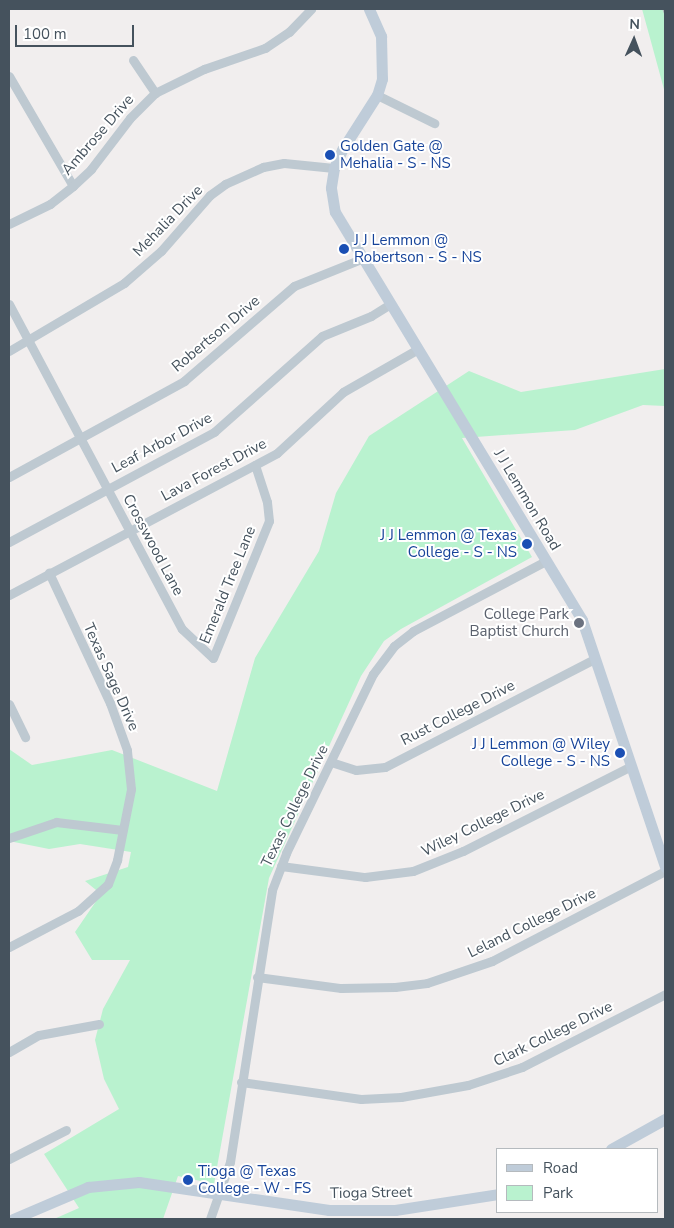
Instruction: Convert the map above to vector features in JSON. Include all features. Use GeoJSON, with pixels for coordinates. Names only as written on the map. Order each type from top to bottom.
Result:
{"type":"FeatureCollection","features":[{"type":"Feature","properties":{"kind":"street","name":"Ambrose Drive"},"geometry":{"type":"LineString","coordinates":[[9,224],[42,209],[73,186],[91,169],[130,118],[155,93],[204,69],[265,48],[289,32],[310,9]]}},
{"type":"Feature","properties":{"kind":"street"},"geometry":{"type":"LineString","coordinates":[[334,168],[342,150],[377,95],[383,69],[382,47],[369,9]]}},
{"type":"Feature","properties":{"kind":"street"},"geometry":{"type":"LineString","coordinates":[[133,60],[155,93]]}},
{"type":"Feature","properties":{"kind":"street"},"geometry":{"type":"LineString","coordinates":[[9,76],[73,186]]}},
{"type":"Feature","properties":{"kind":"street"},"geometry":{"type":"LineString","coordinates":[[377,95],[434,124]]}},
{"type":"Feature","properties":{"kind":"street","name":"Mehalia Drive"},"geometry":{"type":"LineString","coordinates":[[9,351],[138,272],[206,199],[225,184],[263,167],[284,163],[306,163],[334,168]]}},
{"type":"Feature","properties":{"kind":"street","name":"J J Lemmon Road"},"geometry":{"type":"LineString","coordinates":[[334,168],[331,188],[335,212],[361,259],[418,349],[582,620],[665,867]]}},
{"type":"Feature","properties":{"kind":"street","name":"Robertson Drive"},"geometry":{"type":"LineString","coordinates":[[9,477],[82,439],[184,380],[294,286],[361,259]]}},
{"type":"Feature","properties":{"kind":"street","name":"Crosswood Lane"},"geometry":{"type":"LineString","coordinates":[[9,304],[182,629],[213,658]]}},
{"type":"Feature","properties":{"kind":"street","name":"Leaf Arbor Drive"},"geometry":{"type":"LineString","coordinates":[[9,542],[214,432],[322,336],[370,316],[390,304]]}},
{"type":"Feature","properties":{"kind":"street","name":"Lava Forest Drive"},"geometry":{"type":"LineString","coordinates":[[9,594],[277,453],[344,392],[418,349]]}},
{"type":"Feature","properties":{"kind":"street","name":"Emerald Tree Lane"},"geometry":{"type":"LineString","coordinates":[[213,658],[269,521],[267,502],[255,464]]}},
{"type":"Feature","properties":{"kind":"street","name":"Texas College Drive"},"geometry":{"type":"LineString","coordinates":[[210,1219],[230,1162],[257,977],[272,890],[281,866],[373,674],[394,646],[431,620],[546,561]]}},
{"type":"Feature","properties":{"kind":"street","name":"Texas Sage Drive"},"geometry":{"type":"LineString","coordinates":[[9,947],[78,911],[108,884],[123,830],[130,790],[127,750],[110,703],[49,573]]}},
{"type":"Feature","properties":{"kind":"street","name":"Rust College Drive"},"geometry":{"type":"LineString","coordinates":[[331,762],[356,770],[385,767],[594,658]]}},
{"type":"Feature","properties":{"kind":"street"},"geometry":{"type":"LineString","coordinates":[[9,704],[25,737]]}},
{"type":"Feature","properties":{"kind":"street","name":"Wiley College Drive"},"geometry":{"type":"LineString","coordinates":[[281,866],[365,877],[413,871],[463,851],[631,766]]}},
{"type":"Feature","properties":{"kind":"street"},"geometry":{"type":"LineString","coordinates":[[9,838],[56,822],[123,830]]}},
{"type":"Feature","properties":{"kind":"street","name":"Leland College Drive"},"geometry":{"type":"LineString","coordinates":[[257,977],[368,989],[427,983],[492,961],[665,872]]}},
{"type":"Feature","properties":{"kind":"street","name":"Clark College Drive"},"geometry":{"type":"LineString","coordinates":[[241,1082],[361,1099],[401,1097],[468,1085],[522,1067],[665,994]]}},
{"type":"Feature","properties":{"kind":"street"},"geometry":{"type":"LineString","coordinates":[[9,1052],[39,1035],[99,1024]]}},
{"type":"Feature","properties":{"kind":"street"},"geometry":{"type":"LineString","coordinates":[[613,1148],[665,1119]]}},
{"type":"Feature","properties":{"kind":"street"},"geometry":{"type":"LineString","coordinates":[[9,1159],[66,1130]]}},
{"type":"Feature","properties":{"kind":"street","name":"Tioga Street"},"geometry":{"type":"LineString","coordinates":[[13,1219],[88,1187],[139,1182],[312,1208],[353,1210],[395,1210],[497,1194]]}},
{"type":"Feature","properties":{"kind":"green space"},"geometry":{"type":"Polygon","coordinates":[[[642,9],[665,9],[665,93],[650,38],[642,9]]]}},
{"type":"Feature","properties":{"kind":"green space"},"geometry":{"type":"Polygon","coordinates":[[[665,369],[665,406],[643,405],[575,430],[462,438],[532,557],[401,629],[384,641],[361,676],[269,878],[214,1184],[178,1176],[163,1219],[54,1219],[79,1208],[44,1154],[119,1109],[104,1079],[95,1040],[103,1009],[130,960],[92,960],[75,932],[101,894],[85,881],[128,867],[131,852],[80,844],[49,849],[9,841],[9,749],[32,765],[112,750],[217,791],[255,658],[319,551],[336,493],[369,436],[469,371],[521,392],[665,369]]]}},
{"type":"Feature","properties":{"kind":"place","name":"Golden Gate @ Mehalia - S - NS"},"geometry":{"type":"Point","coordinates":[330,155]}},
{"type":"Feature","properties":{"kind":"place","name":"J J Lemmon @ Robertson - S - NS"},"geometry":{"type":"Point","coordinates":[344,249]}},
{"type":"Feature","properties":{"kind":"place","name":"J J Lemmon @ Texas College - S - NS"},"geometry":{"type":"Point","coordinates":[527,544]}},
{"type":"Feature","properties":{"kind":"place","name":"College Park Baptist Church"},"geometry":{"type":"Point","coordinates":[579,623]}},
{"type":"Feature","properties":{"kind":"place","name":"J J Lemmon @ Wiley College - S - NS"},"geometry":{"type":"Point","coordinates":[620,753]}},
{"type":"Feature","properties":{"kind":"place","name":"Tioga @ Texas College - W - FS"},"geometry":{"type":"Point","coordinates":[188,1180]}}]}
